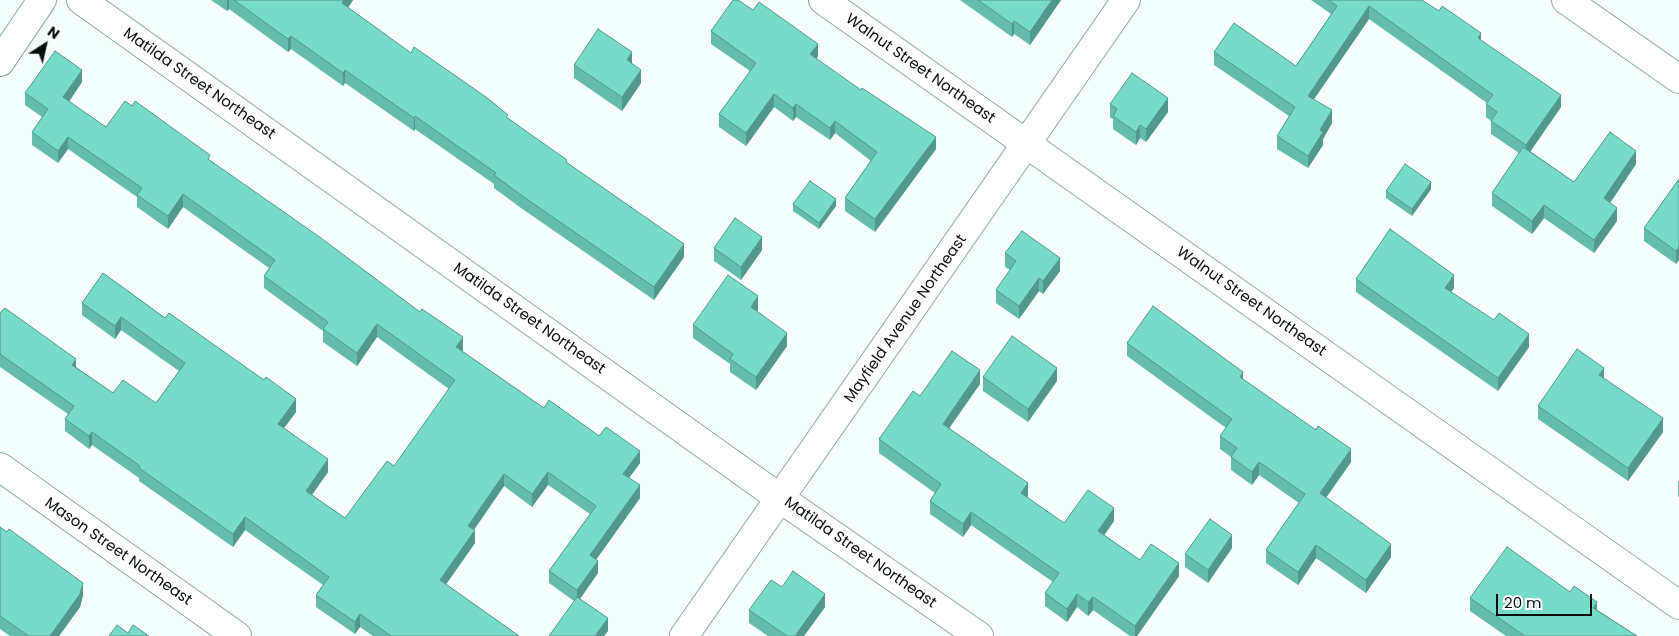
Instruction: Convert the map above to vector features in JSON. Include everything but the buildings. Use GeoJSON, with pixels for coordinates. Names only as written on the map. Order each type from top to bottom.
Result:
{"type":"FeatureCollection","features":[{"type":"Feature","properties":{"kind":"street"},"geometry":{"type":"LineString","coordinates":[[0,62],[42,0]]}},
{"type":"Feature","properties":{"kind":"street","name":"Matilda Street Northeast"},"geometry":{"type":"LineString","coordinates":[[81,0],[781,499],[979,636]]}},
{"type":"Feature","properties":{"kind":"street","name":"Walnut Street Northeast"},"geometry":{"type":"LineString","coordinates":[[823,0],[1679,605]]}},
{"type":"Feature","properties":{"kind":"street","name":"Mayfield Avenue Northeast"},"geometry":{"type":"LineString","coordinates":[[684,636],[1126,0]]}},
{"type":"Feature","properties":{"kind":"street"},"geometry":{"type":"LineString","coordinates":[[1566,0],[1679,79]]}},
{"type":"Feature","properties":{"kind":"street","name":"Mason Street Northeast"},"geometry":{"type":"LineString","coordinates":[[0,468],[237,636]]}}]}
